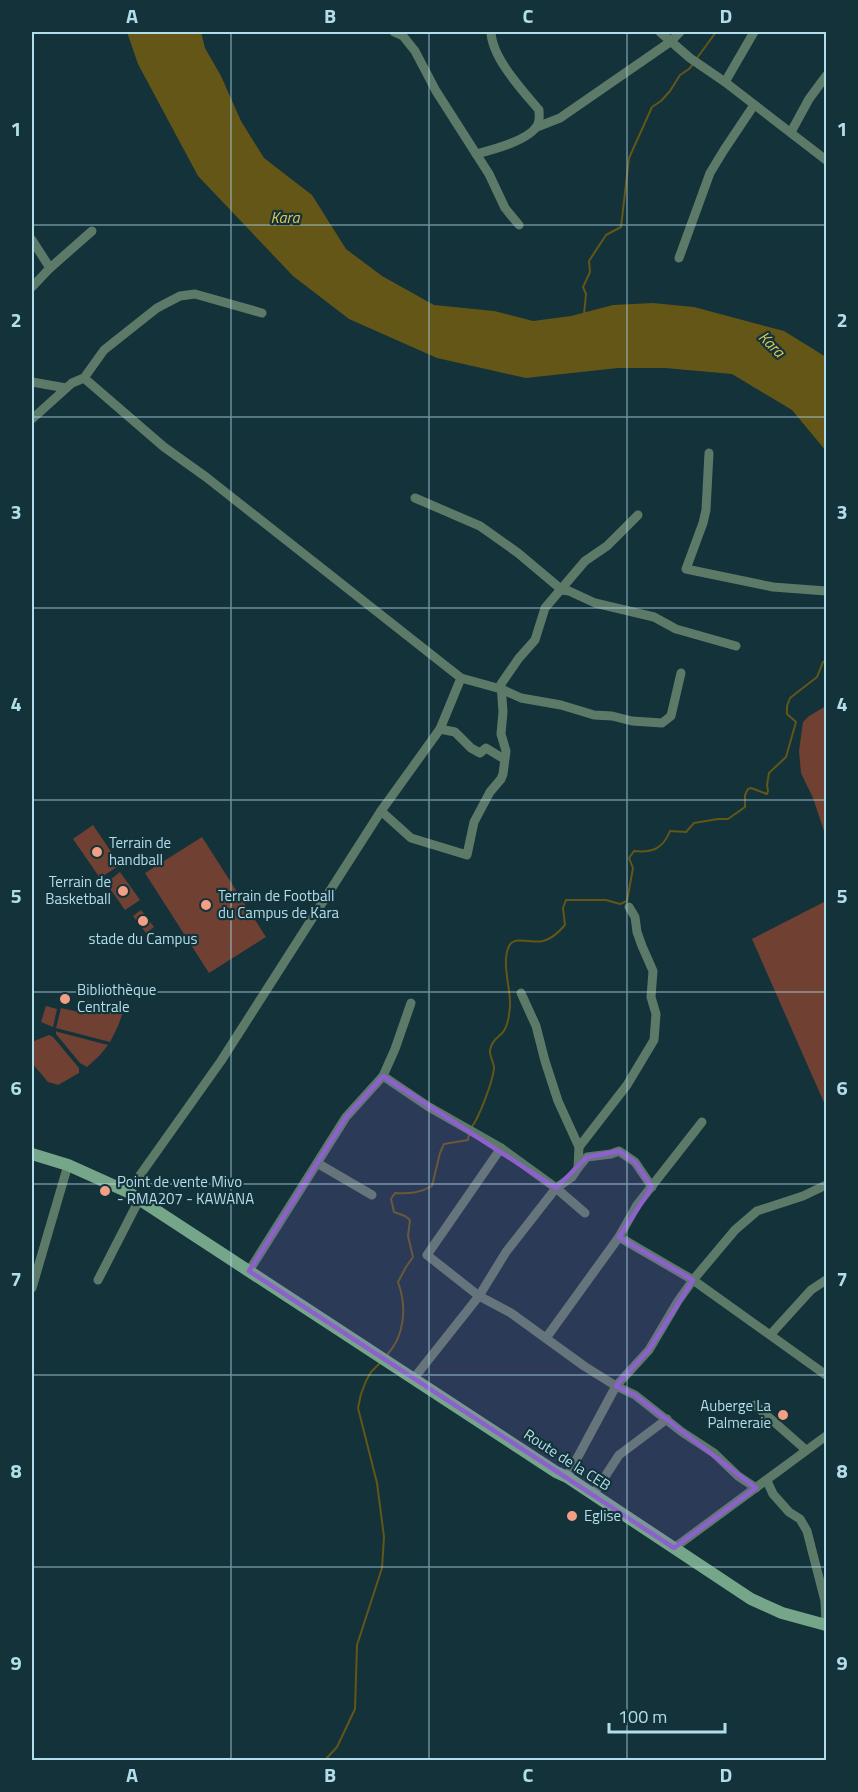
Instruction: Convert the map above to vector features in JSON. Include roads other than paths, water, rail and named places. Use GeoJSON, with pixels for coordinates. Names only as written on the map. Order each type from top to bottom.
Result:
{"type":"FeatureCollection","features":[{"type":"Feature","properties":{"kind":"main road","name":"Route de la CEB"},"geometry":{"type":"LineString","coordinates":[[32,1154],[68,1165],[128,1192],[751,1599],[782,1613],[826,1625]]}},
{"type":"Feature","properties":{"kind":"street"},"geometry":{"type":"LineString","coordinates":[[394,32],[403,36],[416,51],[436,91],[489,174],[505,208],[519,225]]}},
{"type":"Feature","properties":{"kind":"street"},"geometry":{"type":"LineString","coordinates":[[491,32],[496,53],[539,110],[540,119],[537,127]]}},
{"type":"Feature","properties":{"kind":"street"},"geometry":{"type":"LineString","coordinates":[[660,32],[699,65],[725,82],[826,160]]}},
{"type":"Feature","properties":{"kind":"street"},"geometry":{"type":"LineString","coordinates":[[476,154],[502,147],[560,117],[670,42],[680,32]]}},
{"type":"Feature","properties":{"kind":"street"},"geometry":{"type":"LineString","coordinates":[[725,82],[754,32]]}},
{"type":"Feature","properties":{"kind":"street"},"geometry":{"type":"LineString","coordinates":[[790,132],[809,99],[826,76]]}},
{"type":"Feature","properties":{"kind":"street"},"geometry":{"type":"LineString","coordinates":[[679,258],[710,173],[754,105]]}},
{"type":"Feature","properties":{"kind":"street"},"geometry":{"type":"LineString","coordinates":[[32,287],[92,231]]}},
{"type":"Feature","properties":{"kind":"street"},"geometry":{"type":"LineString","coordinates":[[32,240],[50,268]]}},
{"type":"Feature","properties":{"kind":"street"},"geometry":{"type":"LineString","coordinates":[[32,418],[72,383],[84,378],[104,350],[157,308],[180,296],[195,294],[262,313]]}},
{"type":"Feature","properties":{"kind":"street"},"geometry":{"type":"LineString","coordinates":[[84,378],[164,447],[206,477],[461,678],[501,689],[521,698],[561,705],[594,715],[662,723],[671,716],[681,673]]}},
{"type":"Feature","properties":{"kind":"street"},"geometry":{"type":"LineString","coordinates":[[32,382],[66,388]]}},
{"type":"Feature","properties":{"kind":"street"},"geometry":{"type":"LineString","coordinates":[[709,453],[708,486],[703,523],[686,569],[773,587],[826,591]]}},
{"type":"Feature","properties":{"kind":"street"},"geometry":{"type":"LineString","coordinates":[[415,498],[480,526],[518,553],[561,590],[569,591],[595,603],[654,616],[676,628],[736,646]]}},
{"type":"Feature","properties":{"kind":"street"},"geometry":{"type":"LineString","coordinates":[[381,811],[411,838],[467,855],[474,822],[490,792],[501,780],[506,751],[501,734],[503,712],[501,684],[535,640],[545,608],[585,561],[608,546],[638,515]]}},
{"type":"Feature","properties":{"kind":"street"},"geometry":{"type":"LineString","coordinates":[[128,1192],[221,1060],[381,811],[440,729],[461,678]]}},
{"type":"Feature","properties":{"kind":"street"},"geometry":{"type":"LineString","coordinates":[[440,729],[455,732],[471,748],[480,753],[486,748],[504,759]]}},
{"type":"Feature","properties":{"kind":"street"},"geometry":{"type":"LineString","coordinates":[[579,1147],[627,1085],[654,1040],[656,1014],[651,997],[653,970],[639,939],[635,917],[629,908]]}},
{"type":"Feature","properties":{"kind":"street"},"geometry":{"type":"LineString","coordinates":[[521,993],[536,1026],[558,1101],[579,1147],[578,1168]]}},
{"type":"Feature","properties":{"kind":"street"},"geometry":{"type":"LineString","coordinates":[[249,1271],[346,1116],[383,1076],[396,1049],[411,1003]]}},
{"type":"Feature","properties":{"kind":"street"},"geometry":{"type":"LineString","coordinates":[[383,1076],[429,1107],[501,1148],[556,1188],[585,1213]]}},
{"type":"Feature","properties":{"kind":"street"},"geometry":{"type":"LineString","coordinates":[[546,1338],[619,1237],[637,1205],[702,1122]]}},
{"type":"Feature","properties":{"kind":"street"},"geometry":{"type":"LineString","coordinates":[[501,1148],[427,1255],[479,1296],[511,1313],[616,1386],[635,1395],[682,1432],[714,1453],[738,1476],[756,1488]]}},
{"type":"Feature","properties":{"kind":"street"},"geometry":{"type":"LineString","coordinates":[[414,1378],[479,1296],[506,1252],[556,1188],[572,1177],[587,1157],[619,1151],[635,1162],[652,1187]]}},
{"type":"Feature","properties":{"kind":"street"},"geometry":{"type":"LineString","coordinates":[[317,1162],[372,1195]]}},
{"type":"Feature","properties":{"kind":"street"},"geometry":{"type":"LineString","coordinates":[[32,1288],[68,1165]]}},
{"type":"Feature","properties":{"kind":"street"},"geometry":{"type":"LineString","coordinates":[[567,1477],[616,1386],[649,1350],[693,1280],[735,1230],[758,1211],[803,1196],[826,1185]]}},
{"type":"Feature","properties":{"kind":"street"},"geometry":{"type":"LineString","coordinates":[[98,1280],[139,1200]]}},
{"type":"Feature","properties":{"kind":"street"},"geometry":{"type":"LineString","coordinates":[[619,1237],[693,1280],[826,1375]]}},
{"type":"Feature","properties":{"kind":"street"},"geometry":{"type":"LineString","coordinates":[[771,1334],[811,1290],[826,1280]]}},
{"type":"Feature","properties":{"kind":"street"},"geometry":{"type":"LineString","coordinates":[[755,1405],[806,1450]]}},
{"type":"Feature","properties":{"kind":"street"},"geometry":{"type":"LineString","coordinates":[[593,1495],[620,1455],[667,1419]]}},
{"type":"Feature","properties":{"kind":"street"},"geometry":{"type":"LineString","coordinates":[[674,1548],[826,1436]]}},
{"type":"Feature","properties":{"kind":"street"},"geometry":{"type":"LineString","coordinates":[[767,1481],[773,1494],[789,1512],[800,1519],[807,1531],[825,1601],[826,1625]]}},
{"type":"Feature","properties":{"kind":"water","name":"Kara"},"geometry":{"type":"Polygon","coordinates":[[[127,32],[201,32],[205,48],[221,76],[241,121],[264,158],[312,195],[346,249],[382,276],[434,305],[494,311],[533,321],[571,316],[613,305],[653,303],[694,307],[784,331],[826,357],[826,451],[792,410],[732,374],[665,368],[618,368],[526,378],[437,358],[349,319],[293,276],[198,176],[138,64],[127,32]]]}},
{"type":"Feature","properties":{"kind":"waterway"},"geometry":{"type":"LineString","coordinates":[[697,58],[716,32]]}},
{"type":"Feature","properties":{"kind":"waterway"},"geometry":{"type":"LineString","coordinates":[[584,314],[586,294],[583,287],[590,272],[589,261],[606,235],[621,227],[629,158],[652,107],[661,101],[680,75],[694,63]]}},
{"type":"Feature","properties":{"kind":"waterway"},"geometry":{"type":"LineString","coordinates":[[471,1128],[482,1108],[493,1074],[491,1047],[505,1029],[508,1019],[510,999],[506,960],[509,946],[519,940],[543,941],[555,935],[565,925],[563,908],[566,900],[606,900],[620,904],[627,901],[633,868],[629,858],[634,851],[656,849],[664,842],[670,831],[686,832],[694,823],[728,819],[745,807],[745,795],[748,789],[767,794],[769,773],[786,757],[796,722],[787,714],[790,698],[817,677],[826,660]]}},
{"type":"Feature","properties":{"kind":"waterway"},"geometry":{"type":"LineString","coordinates":[[387,1355],[398,1339],[403,1320],[403,1301],[398,1282],[413,1257],[408,1236],[410,1220],[394,1212],[391,1199],[395,1193],[414,1193],[432,1186],[444,1144],[468,1140],[469,1134]]}},
{"type":"Feature","properties":{"kind":"waterway"},"geometry":{"type":"LineString","coordinates":[[325,1760],[337,1747],[355,1709],[357,1645],[382,1568],[384,1537],[377,1483],[358,1408],[366,1381],[381,1362]]}},
{"type":"Feature","properties":{"kind":"place","name":"Terrain de handball"},"geometry":{"type":"Point","coordinates":[97,852]}},
{"type":"Feature","properties":{"kind":"place","name":"Terrain de Basketball"},"geometry":{"type":"Point","coordinates":[123,891]}},
{"type":"Feature","properties":{"kind":"place","name":"Terrain de Football du Campus de Kara"},"geometry":{"type":"Point","coordinates":[206,905]}},
{"type":"Feature","properties":{"kind":"place","name":"stade du Campus"},"geometry":{"type":"Point","coordinates":[143,921]}},
{"type":"Feature","properties":{"kind":"place","name":"Bibliothèque Centrale"},"geometry":{"type":"Point","coordinates":[65,999]}},
{"type":"Feature","properties":{"kind":"place","name":"Point de vente Mivo - RMA207 - KAWANA"},"geometry":{"type":"Point","coordinates":[105,1191]}},
{"type":"Feature","properties":{"kind":"place","name":"Auberge La Palmeraie"},"geometry":{"type":"Point","coordinates":[783,1415]}},
{"type":"Feature","properties":{"kind":"place","name":"Eglise"},"geometry":{"type":"Point","coordinates":[572,1516]}}]}
